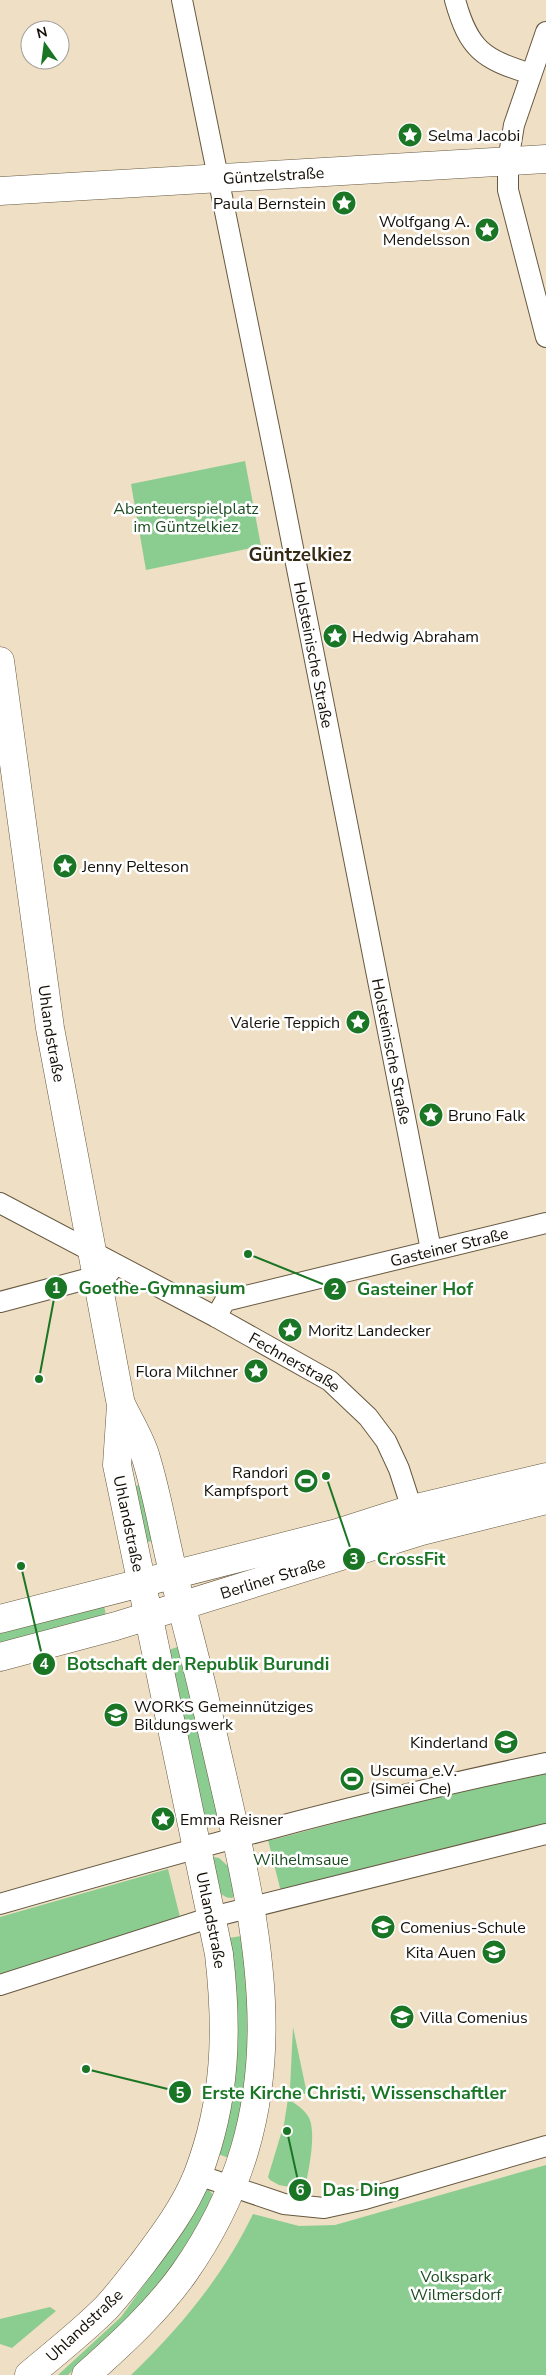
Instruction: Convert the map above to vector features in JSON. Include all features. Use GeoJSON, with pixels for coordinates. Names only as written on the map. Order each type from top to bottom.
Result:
{"type":"FeatureCollection","features":[{"type":"Feature","properties":{"kind":"main road","name":"Güntzelstraße"},"geometry":{"type":"LineString","coordinates":[[0,191],[546,159]]}},
{"type":"Feature","properties":{"kind":"main road","name":"Uhlandstraße"},"geometry":{"type":"LineString","coordinates":[[0,661],[50,1028],[122,1404],[146,1456],[236,1838],[258,1959],[263,2041],[255,2114],[232,2186],[216,2220],[182,2275],[134,2330],[86,2375]]}},
{"type":"Feature","properties":{"kind":"main road","name":"Uhlandstraße"},"geometry":{"type":"LineString","coordinates":[[29,2375],[85,2328],[118,2295],[166,2232],[198,2175],[216,2113],[224,2066],[224,1992],[212,1917],[117,1465],[122,1404]]}},
{"type":"Feature","properties":{"kind":"main road","name":"Berliner Straße"},"geometry":{"type":"LineString","coordinates":[[0,1619],[337,1533],[412,1509],[546,1477]]}},
{"type":"Feature","properties":{"kind":"main road","name":"Berliner Straße"},"geometry":{"type":"LineString","coordinates":[[0,1657],[148,1616],[431,1528],[546,1500]]}},
{"type":"Feature","properties":{"kind":"street","name":"Holsteinische Straße"},"geometry":{"type":"LineString","coordinates":[[182,0],[280,482],[431,1250]]}},
{"type":"Feature","properties":{"kind":"street"},"geometry":{"type":"LineString","coordinates":[[455,0],[467,34],[481,52],[498,63],[531,74]]}},
{"type":"Feature","properties":{"kind":"street"},"geometry":{"type":"LineString","coordinates":[[546,32],[514,125],[508,161],[509,198],[546,337]]}},
{"type":"Feature","properties":{"kind":"street"},"geometry":{"type":"LineString","coordinates":[[0,1204],[95,1264]]}},
{"type":"Feature","properties":{"kind":"street","name":"Gasteiner Straße"},"geometry":{"type":"LineString","coordinates":[[216,1317],[225,1301],[546,1223]]}},
{"type":"Feature","properties":{"kind":"street"},"geometry":{"type":"LineString","coordinates":[[0,1302],[95,1264]]}},
{"type":"Feature","properties":{"kind":"street","name":"Fechnerstraße"},"geometry":{"type":"LineString","coordinates":[[95,1264],[123,1269],[216,1317],[330,1381],[368,1417],[386,1440],[399,1469],[412,1509]]}},
{"type":"Feature","properties":{"kind":"street"},"geometry":{"type":"LineString","coordinates":[[0,1904],[196,1848],[468,1779],[546,1763]]}},
{"type":"Feature","properties":{"kind":"street"},"geometry":{"type":"LineString","coordinates":[[0,1985],[212,1917],[546,1834]]}},
{"type":"Feature","properties":{"kind":"street"},"geometry":{"type":"LineString","coordinates":[[198,2175],[284,2204],[312,2208],[331,2207],[546,2146]]}},
{"type":"Feature","properties":{"kind":"green space","name":"Abenteuerspielplatz im Güntzelkiez"},"geometry":{"type":"Polygon","coordinates":[[[245,461],[261,546],[146,570],[131,484],[245,461]]]}},
{"type":"Feature","properties":{"kind":"green space"},"geometry":{"type":"Polygon","coordinates":[[[143,1484],[156,1540],[144,1543],[135,1486],[143,1484]]]}},
{"type":"Feature","properties":{"kind":"green space"},"geometry":{"type":"Polygon","coordinates":[[[104,1605],[106,1616],[0,1646],[0,1633],[104,1605]]]}},
{"type":"Feature","properties":{"kind":"green space"},"geometry":{"type":"Polygon","coordinates":[[[180,1646],[218,1817],[202,1820],[166,1651],[180,1646]]]}},
{"type":"Feature","properties":{"kind":"green space","name":"Wilhelmsaue"},"geometry":{"type":"Polygon","coordinates":[[[546,1772],[546,1824],[403,1858],[281,1892],[267,1836],[272,1840],[415,1802],[546,1772]]]}},
{"type":"Feature","properties":{"kind":"green space","name":"Wilhelmsaue"},"geometry":{"type":"Polygon","coordinates":[[[213,1857],[219,1858],[229,1867],[234,1896],[232,1898],[226,1897],[218,1889],[211,1860],[213,1857]]]}},
{"type":"Feature","properties":{"kind":"green space"},"geometry":{"type":"Polygon","coordinates":[[[168,1869],[180,1917],[0,1977],[0,1917],[168,1869]]]}},
{"type":"Feature","properties":{"kind":"green space"},"geometry":{"type":"Polygon","coordinates":[[[241,1936],[249,1989],[246,2092],[229,2158],[218,2154],[231,2099],[237,2047],[236,1995],[229,1938],[241,1936]]]}},
{"type":"Feature","properties":{"kind":"green space"},"geometry":{"type":"Polygon","coordinates":[[[293,2027],[307,2094],[299,2094],[290,2089],[293,2027]]]}},
{"type":"Feature","properties":{"kind":"green space"},"geometry":{"type":"Polygon","coordinates":[[[288,2099],[306,2114],[312,2128],[311,2155],[305,2190],[279,2185],[268,2177],[284,2124],[288,2099]]]}},
{"type":"Feature","properties":{"kind":"green space","name":"Volkspark Wilmersdorf"},"geometry":{"type":"Polygon","coordinates":[[[546,2165],[546,2375],[131,2375],[200,2300],[228,2259],[253,2214],[299,2226],[335,2225],[546,2165]]]}},
{"type":"Feature","properties":{"kind":"green space"},"geometry":{"type":"Polygon","coordinates":[[[204,2190],[209,2190],[214,2196],[189,2241],[168,2273],[128,2319],[68,2375],[58,2375],[121,2317],[177,2239],[204,2190]]]}},
{"type":"Feature","properties":{"kind":"green space"},"geometry":{"type":"Polygon","coordinates":[[[50,2307],[56,2311],[12,2348],[0,2344],[0,2319],[50,2307]]]}},
{"type":"Feature","properties":{"kind":"place","name":"Selma Jacobi"},"geometry":{"type":"Point","coordinates":[410,135]}},
{"type":"Feature","properties":{"kind":"place","name":"Paula Bernstein"},"geometry":{"type":"Point","coordinates":[344,203]}},
{"type":"Feature","properties":{"kind":"place","name":"Wolfgang A. Mendelsson"},"geometry":{"type":"Point","coordinates":[487,230]}},
{"type":"Feature","properties":{"kind":"place","name":"Hedwig Abraham"},"geometry":{"type":"Point","coordinates":[335,636]}},
{"type":"Feature","properties":{"kind":"place","name":"Jenny Pelteson"},"geometry":{"type":"Point","coordinates":[65,866]}},
{"type":"Feature","properties":{"kind":"place","name":"Valerie Teppich"},"geometry":{"type":"Point","coordinates":[358,1022]}},
{"type":"Feature","properties":{"kind":"place","name":"Bruno Falk"},"geometry":{"type":"Point","coordinates":[431,1115]}},
{"type":"Feature","properties":{"kind":"place","name":"Gasteiner Hof"},"geometry":{"type":"Point","coordinates":[248,1254]}},
{"type":"Feature","properties":{"kind":"place","name":"Moritz Landecker"},"geometry":{"type":"Point","coordinates":[290,1330]}},
{"type":"Feature","properties":{"kind":"place","name":"Flora Milchner"},"geometry":{"type":"Point","coordinates":[256,1371]}},
{"type":"Feature","properties":{"kind":"place","name":"Goethe-Gymnasium"},"geometry":{"type":"Point","coordinates":[39,1379]}},
{"type":"Feature","properties":{"kind":"place","name":"CrossFit"},"geometry":{"type":"Point","coordinates":[326,1476]}},
{"type":"Feature","properties":{"kind":"place","name":"Randori Kampfsport"},"geometry":{"type":"Point","coordinates":[306,1481]}},
{"type":"Feature","properties":{"kind":"place","name":"Botschaft der Republik Burundi"},"geometry":{"type":"Point","coordinates":[21,1566]}},
{"type":"Feature","properties":{"kind":"place","name":"WORKS Gemeinnütziges Bildungswerk"},"geometry":{"type":"Point","coordinates":[116,1715]}},
{"type":"Feature","properties":{"kind":"place","name":"Kinderland"},"geometry":{"type":"Point","coordinates":[506,1742]}},
{"type":"Feature","properties":{"kind":"place","name":"Uscuma e.V. (Simei Che)"},"geometry":{"type":"Point","coordinates":[352,1779]}},
{"type":"Feature","properties":{"kind":"place","name":"Emma Reisner"},"geometry":{"type":"Point","coordinates":[163,1819]}},
{"type":"Feature","properties":{"kind":"place","name":"Comenius-Schule"},"geometry":{"type":"Point","coordinates":[383,1927]}},
{"type":"Feature","properties":{"kind":"place","name":"Kita Auen"},"geometry":{"type":"Point","coordinates":[494,1952]}},
{"type":"Feature","properties":{"kind":"place","name":"Villa Comenius"},"geometry":{"type":"Point","coordinates":[402,2017]}},
{"type":"Feature","properties":{"kind":"place","name":"Erste Kirche Christi, Wissenschaftler"},"geometry":{"type":"Point","coordinates":[86,2069]}},
{"type":"Feature","properties":{"kind":"place","name":"Das Ding"},"geometry":{"type":"Point","coordinates":[287,2131]}},
{"type":"Feature","properties":{"kind":"district","name":"Güntzelkiez"},"geometry":{"type":"Point","coordinates":[300,554]}}]}
